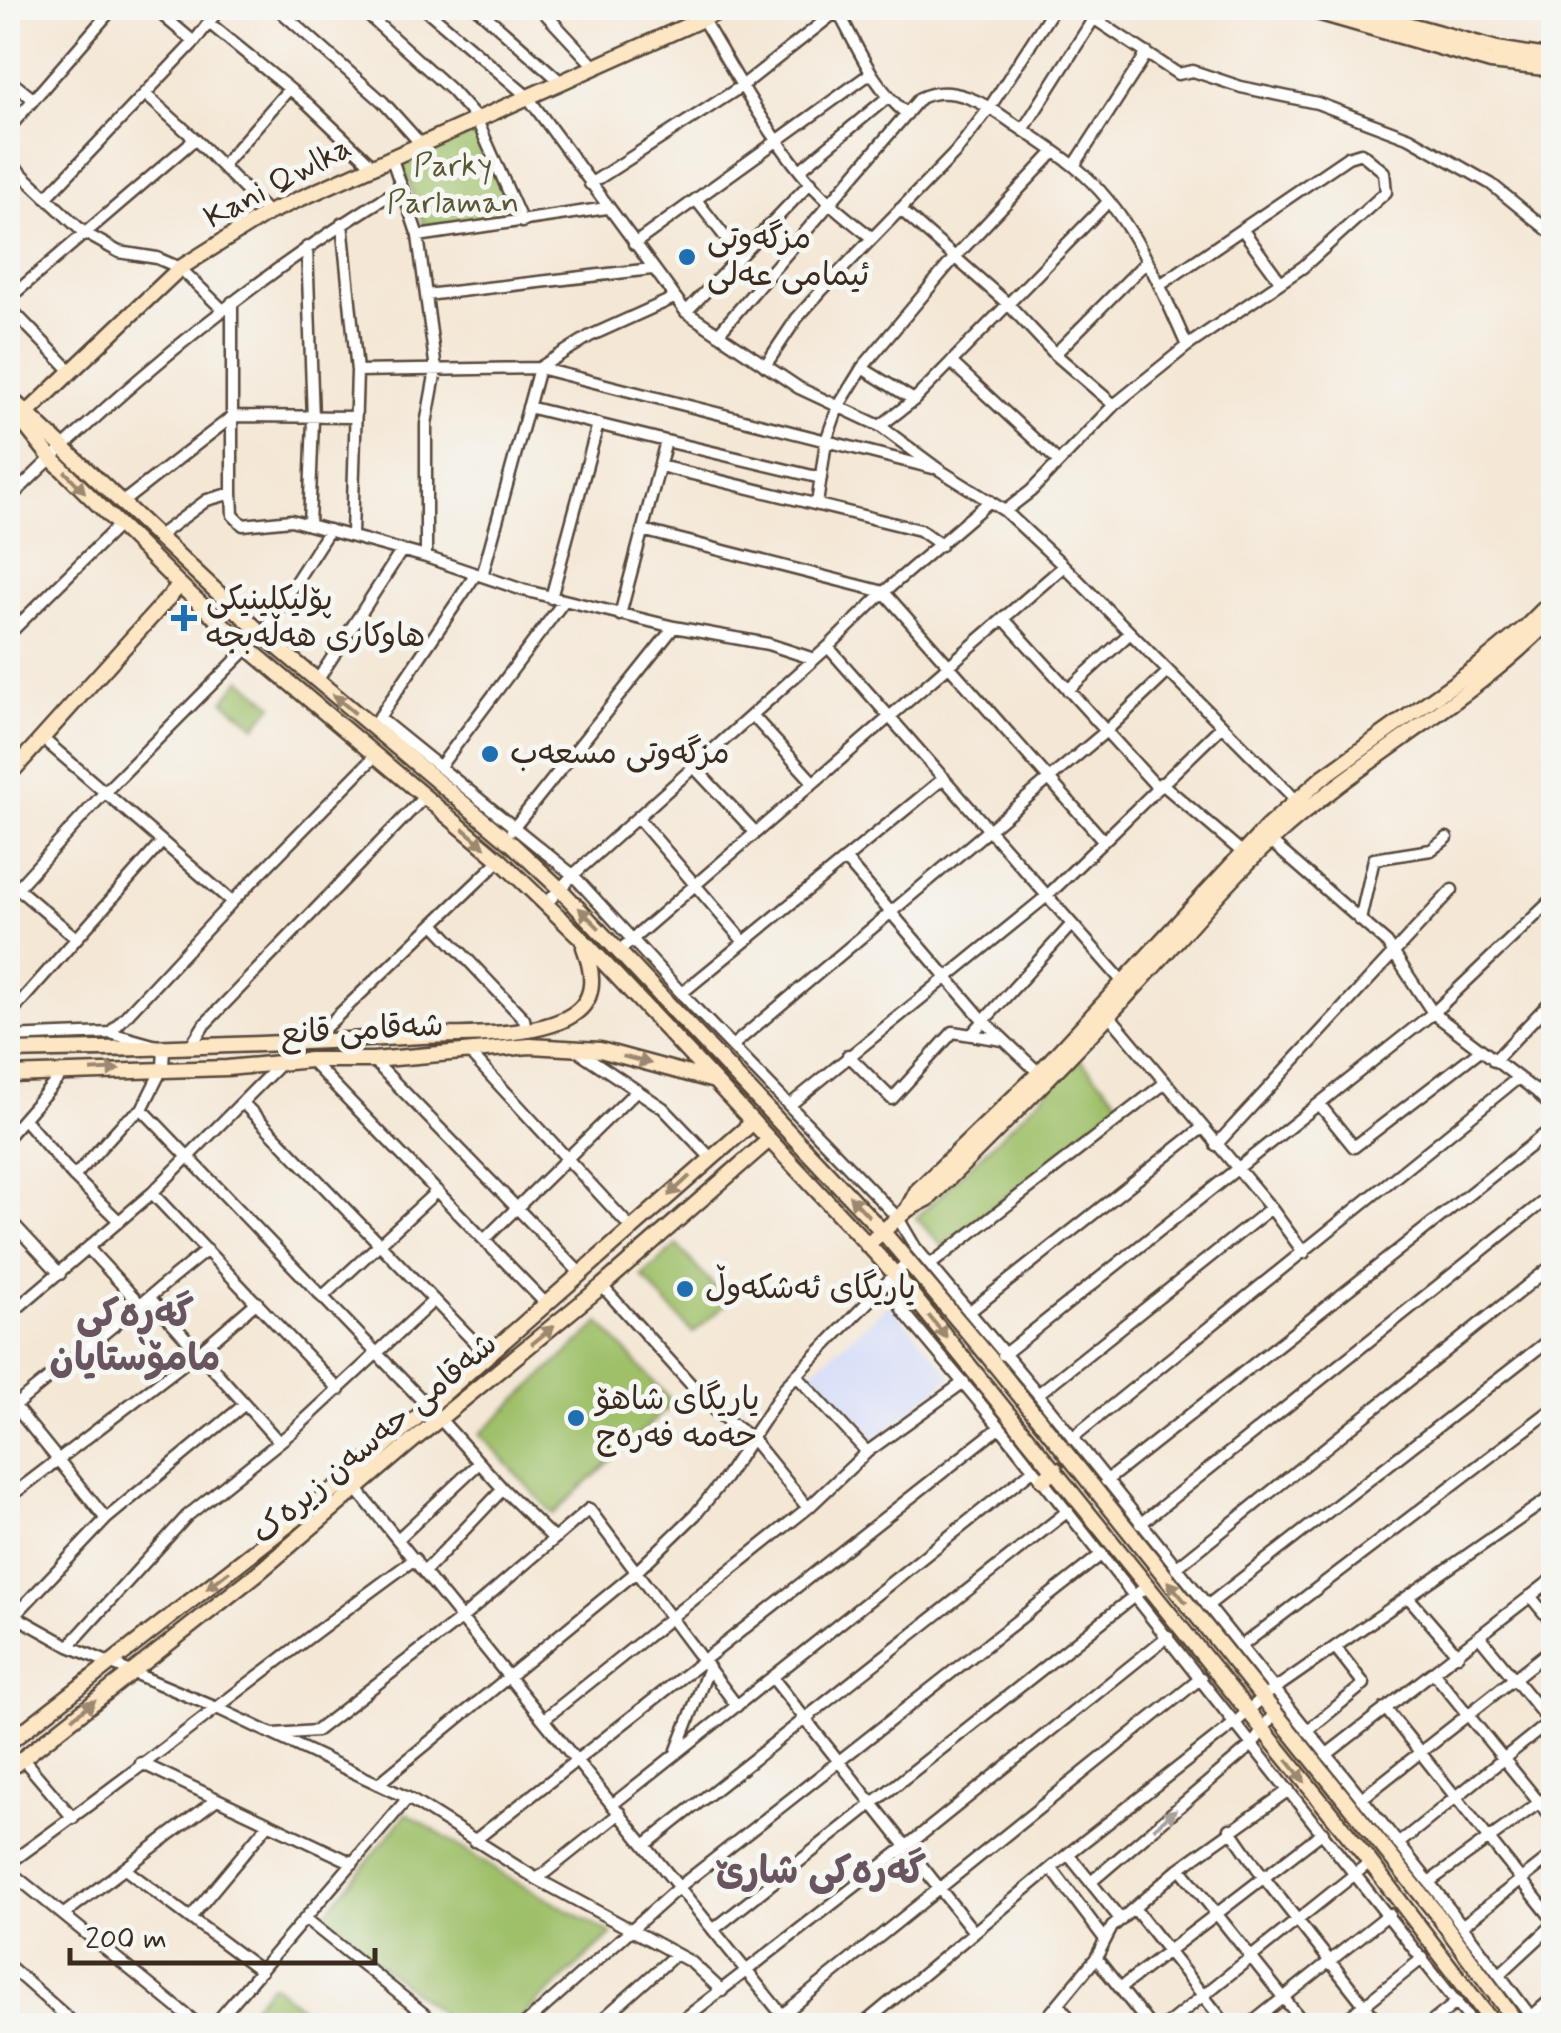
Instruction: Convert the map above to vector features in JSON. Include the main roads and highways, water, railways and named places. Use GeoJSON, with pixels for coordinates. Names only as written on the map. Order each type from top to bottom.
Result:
{"type":"FeatureCollection","features":[{"type":"Feature","properties":{"kind":"main road"},"geometry":{"type":"LineString","coordinates":[[1302,8],[1491,62],[1554,69]]}},
{"type":"Feature","properties":{"kind":"main road"},"geometry":{"type":"LineString","coordinates":[[1348,8],[1497,49],[1554,58]]}},
{"type":"Feature","properties":{"kind":"main road","name":"Kani Qwlka"},"geometry":{"type":"LineString","coordinates":[[18,408],[71,371],[180,268],[268,213],[595,68],[712,11]]}},
{"type":"Feature","properties":{"kind":"main road"},"geometry":{"type":"LineString","coordinates":[[18,408],[118,526],[180,585],[248,648],[500,860],[580,937],[896,1275],[1044,1473],[1148,1585],[1370,1862],[1495,2026]]}},
{"type":"Feature","properties":{"kind":"main road"},"geometry":{"type":"LineString","coordinates":[[56,452],[318,681],[510,832],[559,888],[626,945],[908,1262],[996,1353],[1441,1909],[1519,2026]]}},
{"type":"Feature","properties":{"kind":"main road"},"geometry":{"type":"LineString","coordinates":[[8,776],[180,585]]}},
{"type":"Feature","properties":{"kind":"main road"},"geometry":{"type":"LineString","coordinates":[[867,1246],[903,1213],[928,1198],[1048,1081],[1109,1015],[1242,853],[1296,800],[1480,665],[1554,599]]}},
{"type":"Feature","properties":{"kind":"main road"},"geometry":{"type":"LineString","coordinates":[[903,1213],[917,1191],[1038,1073],[1123,982],[1270,841],[1326,792],[1487,676],[1554,616]]}},
{"type":"Feature","properties":{"kind":"main road","name":"شەقامی قانع"},"geometry":{"type":"LineString","coordinates":[[8,1051],[302,1043],[552,1025],[576,1014],[589,996],[593,978],[580,937]]}},
{"type":"Feature","properties":{"kind":"main road"},"geometry":{"type":"LineString","coordinates":[[509,1031],[510,1048]]}},
{"type":"Feature","properties":{"kind":"main road","name":"شەقامی قانع"},"geometry":{"type":"LineString","coordinates":[[8,1074],[227,1068],[282,1061],[373,1060],[571,1046],[715,1081]]}},
{"type":"Feature","properties":{"kind":"main road","name":"شەقامی حەسەن زیرەک"},"geometry":{"type":"LineString","coordinates":[[435,1414],[488,1356],[753,1122]]}},
{"type":"Feature","properties":{"kind":"main road","name":"شەقامی حەسەن زیرەک"},"geometry":{"type":"LineString","coordinates":[[8,1770],[259,1572],[352,1484],[435,1414],[602,1286],[770,1140]]}},
{"type":"Feature","properties":{"kind":"main road","name":"شەقامی حەسەن زیرەک"},"geometry":{"type":"LineString","coordinates":[[8,1743],[109,1663],[352,1484]]}},
{"type":"Feature","properties":{"kind":"place","name":"مزگەوتی ئیمامی عەلی"},"geometry":{"type":"Point","coordinates":[687,257]}},
{"type":"Feature","properties":{"kind":"place","name":"پۆلیکلینیکی هاوکاری هەڵەبجە"},"geometry":{"type":"Point","coordinates":[184,618]}},
{"type":"Feature","properties":{"kind":"place","name":"مزگەوتی مسعەب"},"geometry":{"type":"Point","coordinates":[490,754]}},
{"type":"Feature","properties":{"kind":"place","name":"یاریگای ئەشکەوڵ"},"geometry":{"type":"Point","coordinates":[685,1289]}},
{"type":"Feature","properties":{"kind":"place","name":"یاریگای شاهۆ حەمە فەرەج"},"geometry":{"type":"Point","coordinates":[576,1418]}},
{"type":"Feature","properties":{"kind":"district","name":"گەڕەکی مامۆستایان"},"geometry":{"type":"Point","coordinates":[135,1337]}},
{"type":"Feature","properties":{"kind":"district","name":"گەرەکی شارێ"},"geometry":{"type":"Point","coordinates":[821,1872]}},
{"type":"Feature","properties":{"kind":"park label","name":"Parky Parlaman"},"geometry":{"type":"Point","coordinates":[453,184]}}]}
